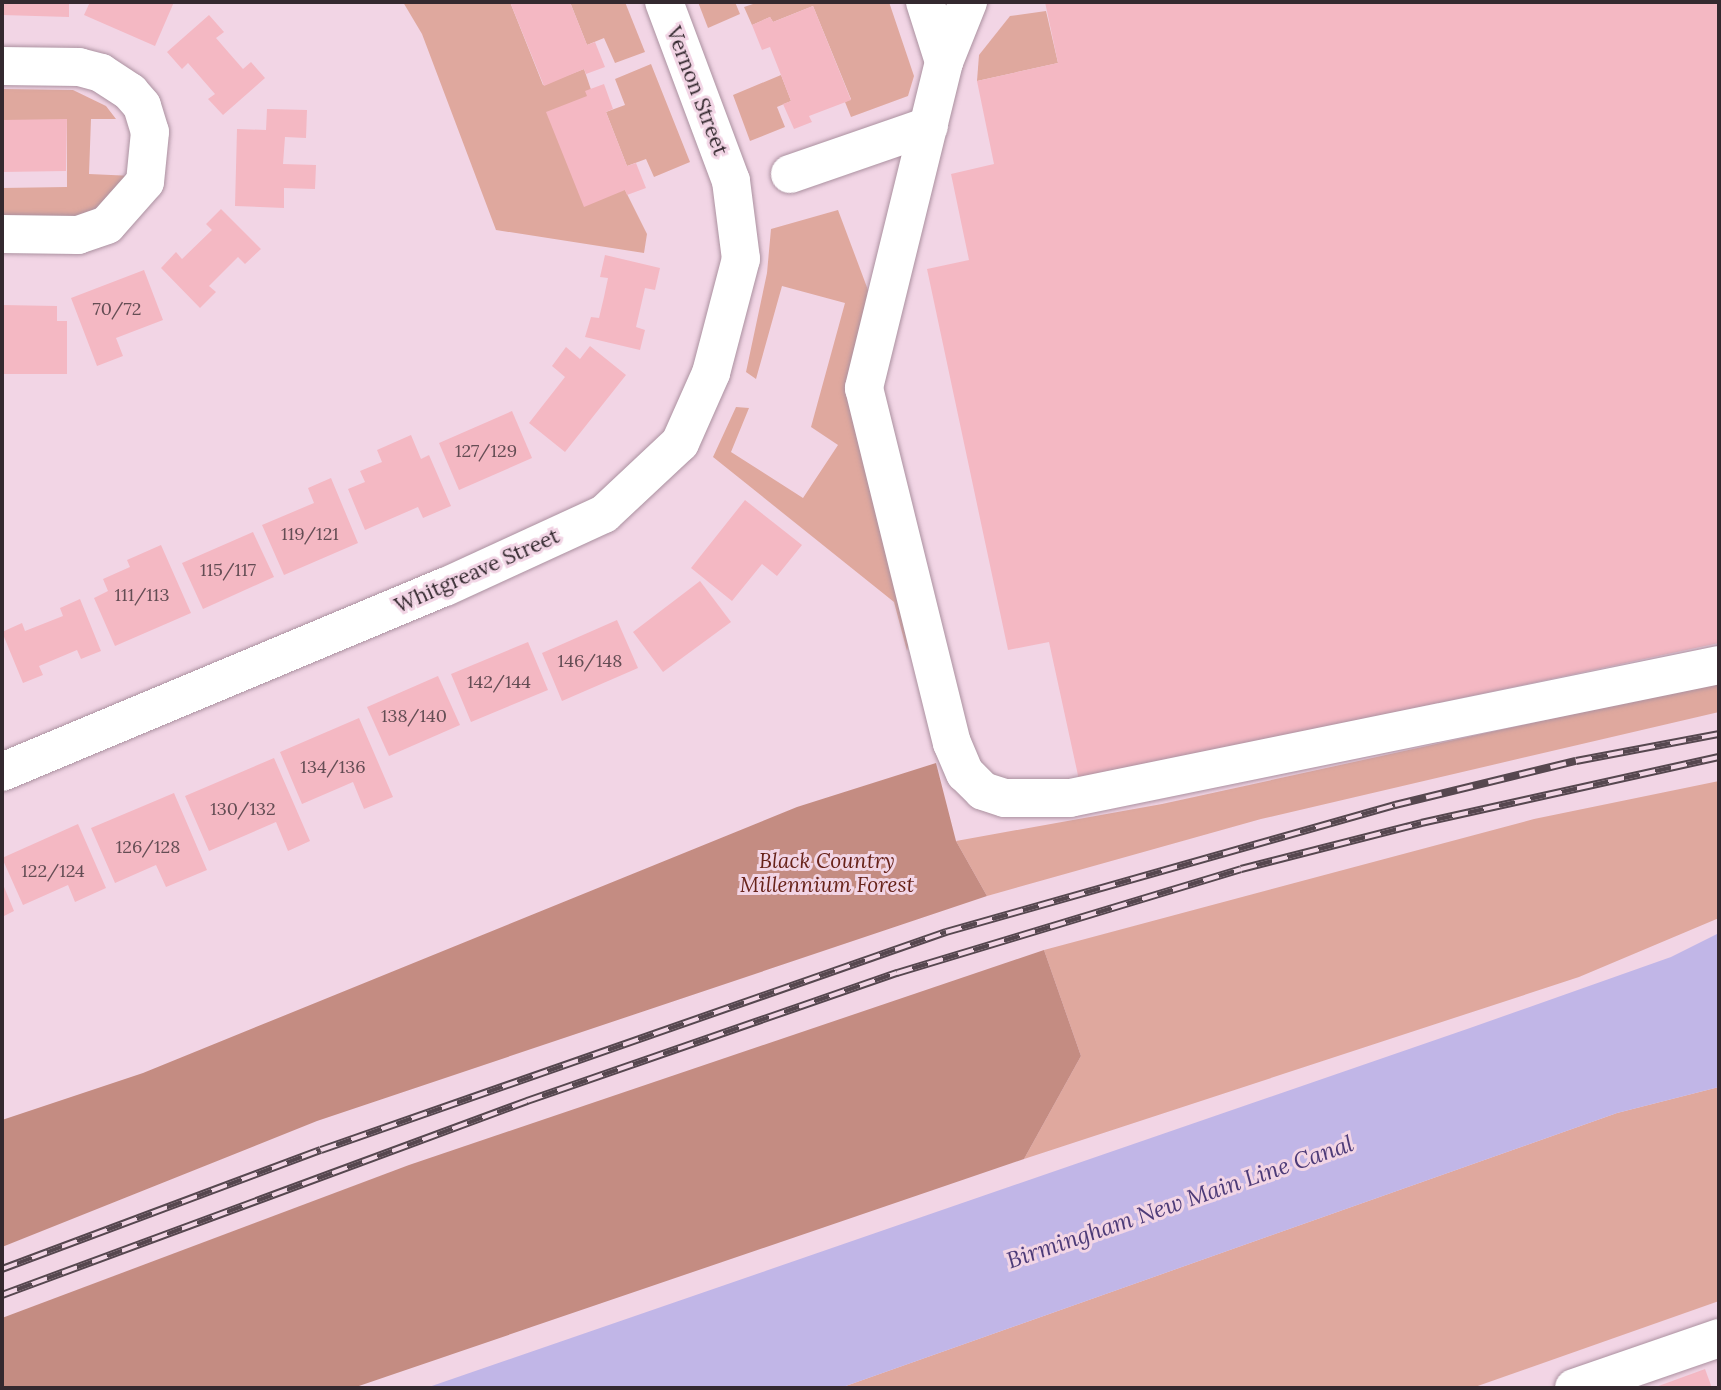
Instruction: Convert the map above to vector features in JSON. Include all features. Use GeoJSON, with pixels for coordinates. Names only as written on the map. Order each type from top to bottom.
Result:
{"type":"FeatureCollection","features":[{"type":"Feature","properties":{"kind":"street","name":"Vernon Street"},"geometry":{"type":"LineString","coordinates":[[664,2],[731,181]]}},
{"type":"Feature","properties":{"kind":"street"},"geometry":{"type":"LineString","coordinates":[[925,2],[944,62]]}},
{"type":"Feature","properties":{"kind":"street"},"geometry":{"type":"LineString","coordinates":[[968,2],[944,62],[864,388],[952,743],[965,773],[984,791],[1004,798],[1070,798],[1719,665]]}},
{"type":"Feature","properties":{"kind":"street"},"geometry":{"type":"LineString","coordinates":[[2,66],[79,67],[100,74],[136,99],[150,132],[145,182],[107,225],[78,235],[2,234]]}},
{"type":"Feature","properties":{"kind":"street"},"geometry":{"type":"LineString","coordinates":[[790,174],[929,126]]}},
{"type":"Feature","properties":{"kind":"street","name":"Whitgreave Street"},"geometry":{"type":"LineString","coordinates":[[2,772],[445,587],[604,514],[680,443],[711,373],[741,259],[731,181]]}},
{"type":"Feature","properties":{"kind":"street"},"geometry":{"type":"LineString","coordinates":[[1574,1388],[1719,1338]]}},
{"type":"Feature","properties":{"kind":"shaded area"},"geometry":{"type":"Polygon","coordinates":[[[403,2],[510,2],[543,85],[584,69],[625,190],[647,234],[644,253],[496,230],[422,34],[403,2]]]}},
{"type":"Feature","properties":{"kind":"shaded area"},"geometry":{"type":"Polygon","coordinates":[[[570,2],[625,2],[645,52],[615,63],[604,38],[587,45],[570,2]]]}},
{"type":"Feature","properties":{"kind":"shaded area"},"geometry":{"type":"Polygon","coordinates":[[[698,2],[735,2],[740,14],[708,28],[698,2]]]}},
{"type":"Feature","properties":{"kind":"shaded area"},"geometry":{"type":"Polygon","coordinates":[[[759,2],[889,2],[914,76],[908,96],[851,117],[845,102],[851,99],[813,6],[773,22],[770,17],[752,25],[744,7],[759,2]]]}},
{"type":"Feature","properties":{"kind":"shaded area"},"geometry":{"type":"Polygon","coordinates":[[[1046,11],[1058,63],[977,81],[979,55],[1010,16],[1046,11]]]}},
{"type":"Feature","properties":{"kind":"shaded area"},"geometry":{"type":"Polygon","coordinates":[[[651,64],[690,162],[654,177],[646,159],[627,166],[606,112],[625,105],[615,79],[651,64]]]}},
{"type":"Feature","properties":{"kind":"shaded area"},"geometry":{"type":"Polygon","coordinates":[[[781,75],[791,101],[777,107],[785,127],[750,141],[733,95],[781,75]]]}},
{"type":"Feature","properties":{"kind":"shaded area"},"geometry":{"type":"Polygon","coordinates":[[[2,89],[73,90],[106,106],[116,119],[91,119],[89,174],[133,176],[121,195],[84,219],[2,219],[2,188],[67,187],[67,120],[2,120],[2,89]]]}},
{"type":"Feature","properties":{"kind":"shaded area"},"geometry":{"type":"Polygon","coordinates":[[[838,210],[868,290],[853,386],[910,638],[907,651],[894,602],[713,457],[736,407],[749,408],[731,452],[803,498],[838,445],[811,427],[845,303],[782,286],[756,379],[746,372],[767,273],[771,229],[838,210]]]}},
{"type":"Feature","properties":{"kind":"shaded area"},"geometry":{"type":"Polygon","coordinates":[[[1719,682],[1719,712],[1261,819],[987,896],[956,841],[1162,804],[1719,682]]]}},
{"type":"Feature","properties":{"kind":"shaded area"},"geometry":{"type":"Polygon","coordinates":[[[1719,781],[1719,918],[1579,977],[1024,1159],[1081,1056],[1044,950],[1534,819],[1719,781]]]}},
{"type":"Feature","properties":{"kind":"shaded area"},"geometry":{"type":"Polygon","coordinates":[[[1719,1087],[1719,1301],[1472,1388],[840,1388],[1617,1113],[1719,1087]]]}},
{"type":"Feature","properties":{"kind":"green space","name":"Black Country Millennium Forest"},"geometry":{"type":"Polygon","coordinates":[[[936,763],[956,841],[987,896],[317,1121],[2,1247],[2,1120],[143,1073],[797,807],[936,763]]]}},
{"type":"Feature","properties":{"kind":"green space"},"geometry":{"type":"Polygon","coordinates":[[[1044,950],[1081,1056],[1024,1159],[353,1388],[2,1388],[2,1318],[409,1165],[1044,950]]]}},
{"type":"Feature","properties":{"kind":"water","name":"Birmingham New Main Line Canal"},"geometry":{"type":"Polygon","coordinates":[[[1719,933],[1719,1087],[1617,1113],[840,1388],[426,1388],[1470,1028],[1671,957],[1719,933]]]}},
{"type":"Feature","properties":{"kind":"building"},"geometry":{"type":"Polygon","coordinates":[[[2,2],[69,2],[69,17],[2,15],[2,2]]]}},
{"type":"Feature","properties":{"kind":"building"},"geometry":{"type":"Polygon","coordinates":[[[90,2],[174,2],[155,46],[84,15],[90,2]]]}},
{"type":"Feature","properties":{"kind":"building"},"geometry":{"type":"Polygon","coordinates":[[[510,2],[570,2],[587,45],[595,42],[605,67],[586,74],[584,69],[544,86],[510,2]]]}},
{"type":"Feature","properties":{"kind":"building"},"geometry":{"type":"Polygon","coordinates":[[[1045,2],[1719,2],[1719,643],[1079,780],[1049,642],[1008,650],[927,269],[969,260],[951,174],[994,164],[977,81],[1058,63],[1045,2]]]}},
{"type":"Feature","properties":{"kind":"building"},"geometry":{"type":"Polygon","coordinates":[[[813,6],[851,100],[809,116],[812,122],[794,129],[783,104],[791,101],[770,47],[762,50],[752,25],[770,17],[773,22],[813,6]]]}},
{"type":"Feature","properties":{"kind":"building"},"geometry":{"type":"Polygon","coordinates":[[[209,15],[224,32],[216,38],[243,69],[251,62],[265,78],[223,115],[208,99],[215,94],[188,63],[182,69],[167,52],[209,15]]]}},
{"type":"Feature","properties":{"kind":"building"},"geometry":{"type":"Polygon","coordinates":[[[604,84],[613,109],[606,112],[627,166],[636,163],[646,188],[627,195],[625,190],[584,207],[546,112],[587,96],[585,91],[604,84]]]}},
{"type":"Feature","properties":{"kind":"building"},"geometry":{"type":"Polygon","coordinates":[[[267,109],[307,110],[306,138],[285,137],[283,164],[316,165],[315,189],[284,188],[284,208],[235,206],[237,129],[266,130],[267,109]]]}},
{"type":"Feature","properties":{"kind":"building"},"geometry":{"type":"Polygon","coordinates":[[[67,119],[66,171],[2,172],[2,120],[67,119]]]}},
{"type":"Feature","properties":{"kind":"building"},"geometry":{"type":"Polygon","coordinates":[[[221,209],[261,249],[245,264],[238,257],[209,286],[216,292],[200,308],[161,268],[176,252],[182,259],[212,230],[206,224],[221,209]]]}},
{"type":"Feature","properties":{"kind":"building"},"geometry":{"type":"Polygon","coordinates":[[[605,255],[660,268],[655,290],[645,288],[636,327],[645,330],[640,350],[585,337],[591,317],[599,318],[608,278],[600,277],[605,255]]]}},
{"type":"Feature","properties":{"kind":"building"},"geometry":{"type":"Polygon","coordinates":[[[144,270],[163,320],[116,338],[123,356],[97,366],[71,298],[144,270]]]}},
{"type":"Feature","properties":{"kind":"building"},"geometry":{"type":"Polygon","coordinates":[[[2,305],[57,306],[57,321],[67,321],[67,374],[2,374],[2,305]]]}},
{"type":"Feature","properties":{"kind":"building"},"geometry":{"type":"Polygon","coordinates":[[[590,346],[626,375],[565,452],[529,423],[565,377],[552,366],[566,347],[580,359],[590,346]]]}},
{"type":"Feature","properties":{"kind":"building"},"geometry":{"type":"Polygon","coordinates":[[[512,411],[532,458],[459,490],[439,443],[512,411]]]}},
{"type":"Feature","properties":{"kind":"building"},"geometry":{"type":"Polygon","coordinates":[[[411,435],[421,459],[429,455],[451,506],[423,518],[418,507],[365,530],[348,489],[365,482],[360,471],[382,462],[377,450],[411,435]]]}},
{"type":"Feature","properties":{"kind":"building"},"geometry":{"type":"Polygon","coordinates":[[[331,478],[358,543],[284,575],[262,525],[314,503],[308,488],[331,478]]]}},
{"type":"Feature","properties":{"kind":"building"},"geometry":{"type":"Polygon","coordinates":[[[745,500],[802,545],[777,576],[762,564],[732,601],[691,568],[745,500]]]}},
{"type":"Feature","properties":{"kind":"building"},"geometry":{"type":"Polygon","coordinates":[[[253,532],[274,577],[203,609],[182,563],[253,532]]]}},
{"type":"Feature","properties":{"kind":"building"},"geometry":{"type":"Polygon","coordinates":[[[161,545],[191,613],[115,646],[94,598],[108,591],[103,579],[130,567],[127,560],[161,545]]]}},
{"type":"Feature","properties":{"kind":"building"},"geometry":{"type":"Polygon","coordinates":[[[700,581],[731,622],[663,672],[633,632],[700,581]]]}},
{"type":"Feature","properties":{"kind":"building"},"geometry":{"type":"Polygon","coordinates":[[[80,599],[101,651],[81,659],[77,650],[39,666],[43,675],[23,683],[2,632],[22,623],[25,631],[63,616],[60,608],[80,599]]]}},
{"type":"Feature","properties":{"kind":"building"},"geometry":{"type":"Polygon","coordinates":[[[617,620],[638,668],[562,701],[542,653],[617,620]]]}},
{"type":"Feature","properties":{"kind":"building"},"geometry":{"type":"Polygon","coordinates":[[[528,642],[548,690],[471,722],[451,674],[528,642]]]}},
{"type":"Feature","properties":{"kind":"building"},"geometry":{"type":"Polygon","coordinates":[[[438,676],[460,725],[389,756],[367,707],[438,676]]]}},
{"type":"Feature","properties":{"kind":"building"},"geometry":{"type":"Polygon","coordinates":[[[359,718],[393,797],[364,809],[353,782],[302,804],[280,752],[359,718]]]}},
{"type":"Feature","properties":{"kind":"building"},"geometry":{"type":"Polygon","coordinates":[[[274,758],[310,841],[288,851],[276,822],[209,851],[185,796],[274,758]]]}},
{"type":"Feature","properties":{"kind":"building"},"geometry":{"type":"Polygon","coordinates":[[[174,793],[207,870],[166,887],[156,865],[115,883],[91,828],[174,793]]]}},
{"type":"Feature","properties":{"kind":"building"},"geometry":{"type":"Polygon","coordinates":[[[78,824],[106,888],[75,902],[68,885],[23,905],[2,858],[78,824]]]}},
{"type":"Feature","properties":{"kind":"building"},"geometry":{"type":"Polygon","coordinates":[[[2,882],[14,911],[2,917],[2,882]]]}},
{"type":"Feature","properties":{"kind":"building"},"geometry":{"type":"Polygon","coordinates":[[[1705,1369],[1712,1388],[1653,1388],[1705,1369]]]}},
{"type":"Feature","properties":{"kind":"railway"},"geometry":{"type":"LineString","coordinates":[[2,1269],[321,1150],[946,932],[1395,805],[1576,761],[1719,734]]}},
{"type":"Feature","properties":{"kind":"railway"},"geometry":{"type":"LineString","coordinates":[[2,1295],[527,1101],[897,973],[1241,869],[1421,823],[1719,757]]}}]}
